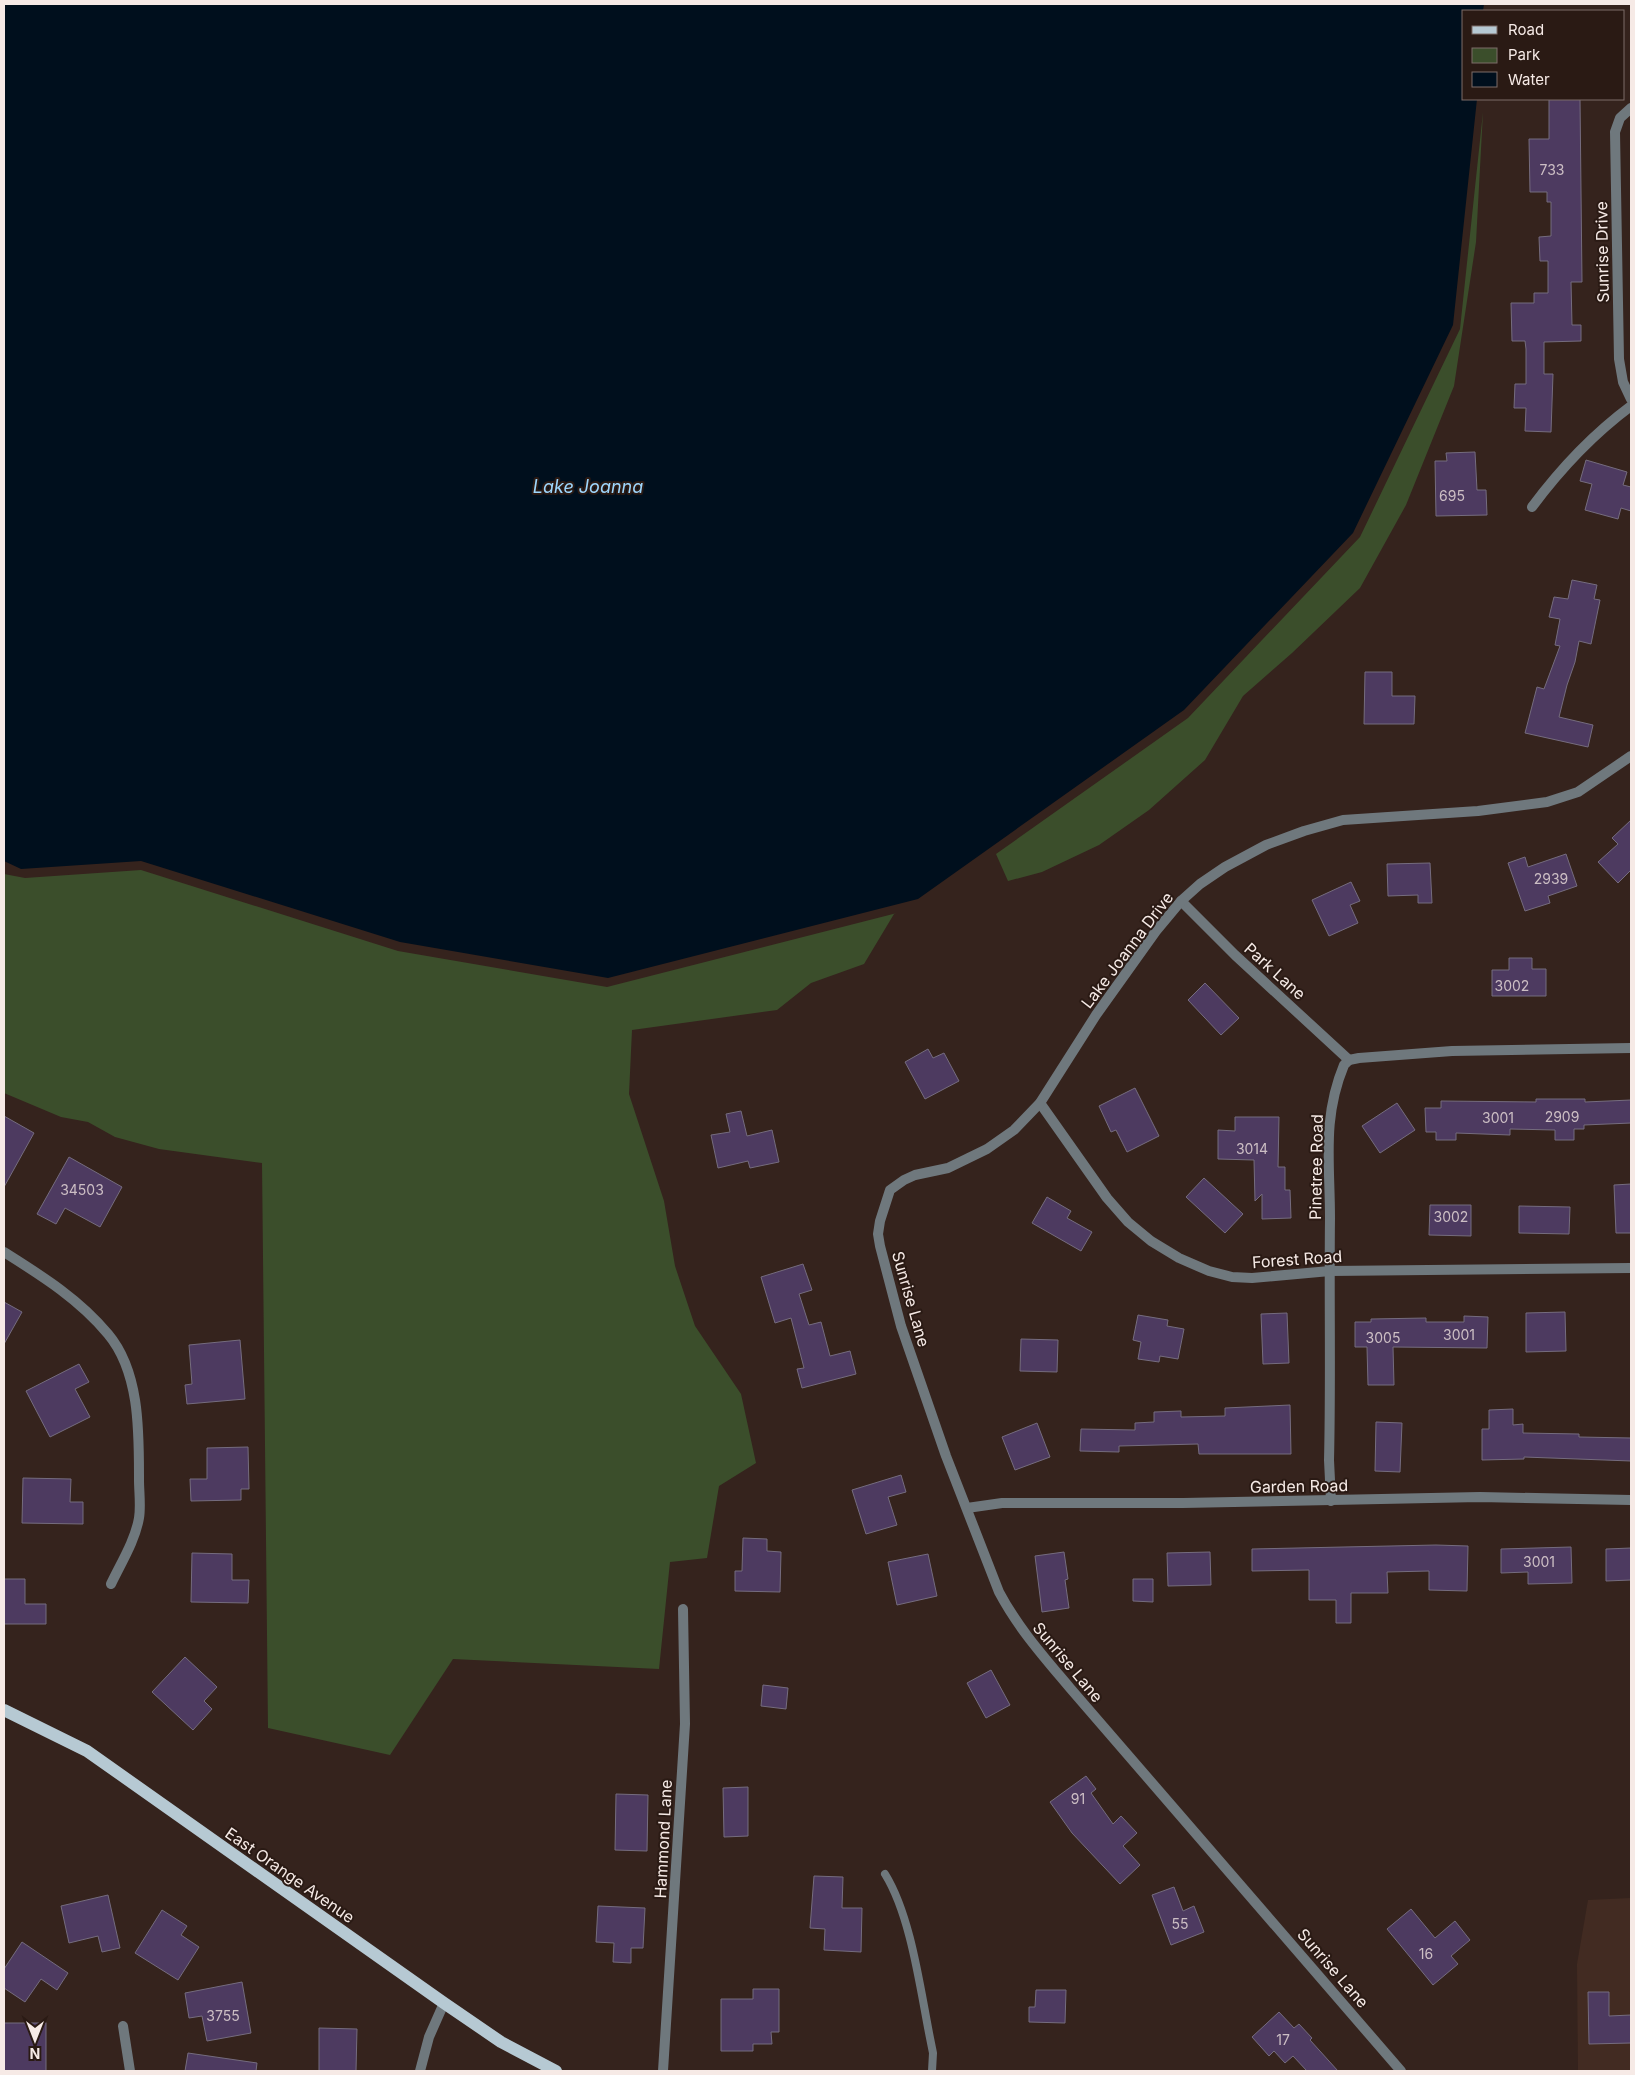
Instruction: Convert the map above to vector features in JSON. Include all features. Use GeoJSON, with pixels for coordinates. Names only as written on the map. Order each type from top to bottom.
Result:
{"type":"FeatureCollection","features":[{"type":"Feature","properties":{"kind":"main road","name":"East Orange Avenue"},"geometry":{"type":"LineString","coordinates":[[4,1710],[87,1751],[444,2003],[502,2042],[556,2071]]}},
{"type":"Feature","properties":{"kind":"street","name":"Sunrise Drive"},"geometry":{"type":"LineString","coordinates":[[1631,108],[1620,118],[1615,132],[1619,359],[1623,382],[1631,399]]}},
{"type":"Feature","properties":{"kind":"street"},"geometry":{"type":"LineString","coordinates":[[1532,507],[1563,467],[1587,442],[1631,406]]}},
{"type":"Feature","properties":{"kind":"street","name":"Lake Joanna Drive"},"geometry":{"type":"LineString","coordinates":[[894,1187],[915,1175],[948,1168],[987,1149],[1014,1130],[1040,1102],[1096,1015],[1156,931],[1181,902],[1200,884],[1225,867],[1266,845],[1304,831],[1343,820],[1478,811],[1547,802],[1578,792],[1631,756]]}},
{"type":"Feature","properties":{"kind":"street","name":"Park Lane"},"geometry":{"type":"LineString","coordinates":[[1181,902],[1235,955],[1349,1060]]}},
{"type":"Feature","properties":{"kind":"street"},"geometry":{"type":"LineString","coordinates":[[1349,1060],[1452,1051],[1631,1048]]}},
{"type":"Feature","properties":{"kind":"street","name":"Pinetree Road"},"geometry":{"type":"LineString","coordinates":[[1331,1501],[1328,1460],[1330,1271],[1328,1137],[1331,1108],[1338,1079],[1344,1065],[1349,1060]]}},
{"type":"Feature","properties":{"kind":"street","name":"Forest Road"},"geometry":{"type":"LineString","coordinates":[[1040,1102],[1107,1198],[1128,1222],[1151,1242],[1179,1258],[1209,1271],[1232,1277],[1252,1278],[1330,1271],[1631,1268]]}},
{"type":"Feature","properties":{"kind":"street","name":"Sunrise Lane"},"geometry":{"type":"LineString","coordinates":[[894,1187],[887,1196],[880,1221],[880,1246],[901,1326],[946,1456],[999,1592],[1025,1635],[1401,2071]]}},
{"type":"Feature","properties":{"kind":"street"},"geometry":{"type":"LineString","coordinates":[[4,1252],[56,1285],[86,1310],[109,1335],[120,1352],[130,1377],[137,1412],[139,1517],[133,1538],[111,1584]]}},
{"type":"Feature","properties":{"kind":"street","name":"Garden Road"},"geometry":{"type":"LineString","coordinates":[[966,1508],[1002,1503],[1331,1501],[1480,1497],[1631,1500]]}},
{"type":"Feature","properties":{"kind":"street","name":"Hammond Lane"},"geometry":{"type":"LineString","coordinates":[[663,2071],[685,1724],[683,1609]]}},
{"type":"Feature","properties":{"kind":"street"},"geometry":{"type":"LineString","coordinates":[[420,2071],[429,2037],[444,2003]]}},
{"type":"Feature","properties":{"kind":"street"},"geometry":{"type":"LineString","coordinates":[[123,2026],[130,2071]]}},
{"type":"Feature","properties":{"kind":"lane"},"geometry":{"type":"LineString","coordinates":[[885,1874],[896,1895],[904,1920],[933,2053],[932,2071]]}},
{"type":"Feature","properties":{"kind":"shaded area"},"geometry":{"type":"Polygon","coordinates":[[[1631,1898],[1631,2071],[1578,2071],[1577,1964],[1588,1900],[1631,1898]]]}},
{"type":"Feature","properties":{"kind":"green space"},"geometry":{"type":"Polygon","coordinates":[[[1483,112],[1476,242],[1454,386],[1406,505],[1360,588],[1292,653],[1243,696],[1205,760],[1149,810],[1099,845],[1042,872],[1008,881],[996,854],[1188,718],[1360,537],[1460,329],[1483,112]]]}},
{"type":"Feature","properties":{"kind":"green space"},"geometry":{"type":"Polygon","coordinates":[[[141,870],[398,951],[607,987],[897,913],[894,914],[864,964],[811,983],[777,1010],[632,1030],[629,1094],[664,1201],[675,1266],[695,1326],[741,1394],[756,1463],[719,1486],[707,1558],[670,1562],[659,1669],[453,1659],[390,1755],[268,1728],[262,1163],[159,1149],[115,1137],[88,1122],[61,1117],[4,1093],[4,874],[25,878],[141,870]]]}},
{"type":"Feature","properties":{"kind":"water","name":"Lake Joanna"},"geometry":{"type":"Polygon","coordinates":[[[4,4],[1484,4],[1483,10],[1462,10],[1462,100],[1477,100],[1453,325],[1353,533],[1184,710],[918,899],[608,978],[400,942],[141,861],[21,869],[4,861],[4,4]]]}},
{"type":"Feature","properties":{"kind":"building"},"geometry":{"type":"Polygon","coordinates":[[[1549,100],[1580,100],[1582,282],[1571,282],[1572,325],[1581,325],[1581,341],[1544,342],[1544,374],[1553,374],[1551,432],[1525,431],[1526,408],[1514,408],[1515,384],[1526,384],[1526,349],[1525,341],[1512,341],[1511,303],[1534,303],[1534,293],[1548,293],[1548,261],[1540,261],[1539,237],[1551,236],[1551,202],[1547,202],[1547,192],[1530,192],[1529,139],[1549,139],[1549,100]]]}},
{"type":"Feature","properties":{"kind":"building"},"geometry":{"type":"Polygon","coordinates":[[[1475,452],[1477,490],[1486,490],[1487,515],[1436,516],[1435,461],[1447,461],[1446,453],[1475,452]]]}},
{"type":"Feature","properties":{"kind":"building"},"geometry":{"type":"Polygon","coordinates":[[[1586,460],[1627,472],[1623,485],[1631,487],[1631,511],[1621,508],[1618,519],[1585,510],[1592,484],[1580,481],[1586,460]]]}},
{"type":"Feature","properties":{"kind":"building"},"geometry":{"type":"Polygon","coordinates":[[[1572,580],[1597,585],[1594,599],[1600,600],[1591,644],[1579,641],[1559,717],[1593,725],[1588,747],[1525,733],[1537,687],[1544,689],[1560,646],[1555,645],[1560,619],[1549,617],[1554,597],[1568,599],[1572,580]]]}},
{"type":"Feature","properties":{"kind":"building"},"geometry":{"type":"Polygon","coordinates":[[[1365,672],[1392,672],[1392,696],[1415,696],[1414,724],[1364,724],[1365,672]]]}},
{"type":"Feature","properties":{"kind":"building"},"geometry":{"type":"Polygon","coordinates":[[[1631,820],[1631,870],[1618,883],[1598,862],[1618,844],[1612,838],[1631,820]]]}},
{"type":"Feature","properties":{"kind":"building"},"geometry":{"type":"Polygon","coordinates":[[[1566,854],[1577,886],[1548,896],[1550,903],[1525,911],[1508,863],[1525,857],[1528,867],[1566,854]]]}},
{"type":"Feature","properties":{"kind":"building"},"geometry":{"type":"Polygon","coordinates":[[[1430,863],[1432,903],[1418,903],[1418,895],[1388,896],[1387,864],[1430,863]]]}},
{"type":"Feature","properties":{"kind":"building"},"geometry":{"type":"Polygon","coordinates":[[[1351,882],[1360,901],[1350,905],[1358,923],[1329,936],[1312,900],[1351,882]]]}},
{"type":"Feature","properties":{"kind":"building"},"geometry":{"type":"Polygon","coordinates":[[[1509,958],[1532,958],[1532,969],[1546,969],[1546,996],[1492,996],[1492,970],[1509,970],[1509,958]]]}},
{"type":"Feature","properties":{"kind":"building"},"geometry":{"type":"Polygon","coordinates":[[[1205,983],[1239,1018],[1221,1035],[1188,1000],[1205,983]]]}},
{"type":"Feature","properties":{"kind":"building"},"geometry":{"type":"Polygon","coordinates":[[[928,1049],[933,1058],[944,1053],[959,1081],[925,1099],[905,1062],[928,1049]]]}},
{"type":"Feature","properties":{"kind":"building"},"geometry":{"type":"Polygon","coordinates":[[[1135,1088],[1159,1136],[1127,1152],[1116,1130],[1111,1132],[1099,1106],[1135,1088]]]}},
{"type":"Feature","properties":{"kind":"building"},"geometry":{"type":"Polygon","coordinates":[[[1536,1099],[1585,1099],[1585,1102],[1631,1100],[1631,1123],[1584,1125],[1584,1129],[1574,1129],[1574,1140],[1555,1140],[1555,1130],[1510,1129],[1510,1135],[1456,1133],[1456,1140],[1436,1140],[1436,1132],[1426,1132],[1425,1108],[1441,1108],[1441,1101],[1536,1102],[1536,1099]]]}},
{"type":"Feature","properties":{"kind":"building"},"geometry":{"type":"Polygon","coordinates":[[[1397,1103],[1415,1130],[1380,1153],[1362,1126],[1397,1103]]]}},
{"type":"Feature","properties":{"kind":"building"},"geometry":{"type":"Polygon","coordinates":[[[741,1111],[747,1136],[772,1130],[779,1162],[750,1168],[748,1161],[718,1168],[711,1135],[730,1132],[726,1114],[741,1111]]]}},
{"type":"Feature","properties":{"kind":"building"},"geometry":{"type":"Polygon","coordinates":[[[4,1116],[34,1133],[4,1187],[4,1116]]]}},
{"type":"Feature","properties":{"kind":"building"},"geometry":{"type":"Polygon","coordinates":[[[1235,1117],[1279,1117],[1278,1167],[1285,1167],[1285,1190],[1290,1190],[1291,1218],[1262,1219],[1262,1194],[1255,1201],[1254,1160],[1218,1159],[1218,1130],[1235,1131],[1235,1117]]]}},
{"type":"Feature","properties":{"kind":"building"},"geometry":{"type":"Polygon","coordinates":[[[69,1157],[122,1187],[100,1227],[65,1208],[56,1224],[37,1214],[69,1157]]]}},
{"type":"Feature","properties":{"kind":"building"},"geometry":{"type":"Polygon","coordinates":[[[1204,1178],[1243,1214],[1225,1233],[1186,1197],[1204,1178]]]}},
{"type":"Feature","properties":{"kind":"building"},"geometry":{"type":"Polygon","coordinates":[[[1631,1184],[1631,1233],[1616,1233],[1614,1185],[1631,1184]]]}},
{"type":"Feature","properties":{"kind":"building"},"geometry":{"type":"Polygon","coordinates":[[[1047,1197],[1071,1211],[1067,1218],[1092,1232],[1081,1251],[1032,1223],[1047,1197]]]}},
{"type":"Feature","properties":{"kind":"building"},"geometry":{"type":"Polygon","coordinates":[[[1430,1205],[1471,1205],[1471,1236],[1429,1235],[1430,1205]]]}},
{"type":"Feature","properties":{"kind":"building"},"geometry":{"type":"Polygon","coordinates":[[[1519,1206],[1570,1207],[1569,1234],[1519,1233],[1519,1206]]]}},
{"type":"Feature","properties":{"kind":"building"},"geometry":{"type":"Polygon","coordinates":[[[803,1264],[812,1290],[799,1294],[809,1325],[821,1322],[830,1356],[850,1351],[856,1374],[802,1388],[797,1369],[804,1368],[791,1318],[775,1323],[761,1277],[803,1264]]]}},
{"type":"Feature","properties":{"kind":"building"},"geometry":{"type":"Polygon","coordinates":[[[4,1302],[22,1312],[4,1344],[4,1302]]]}},
{"type":"Feature","properties":{"kind":"building"},"geometry":{"type":"Polygon","coordinates":[[[1565,1312],[1566,1351],[1526,1352],[1526,1313],[1565,1312]]]}},
{"type":"Feature","properties":{"kind":"building"},"geometry":{"type":"Polygon","coordinates":[[[1287,1313],[1289,1363],[1263,1364],[1261,1314],[1287,1313]]]}},
{"type":"Feature","properties":{"kind":"building"},"geometry":{"type":"Polygon","coordinates":[[[1138,1315],[1168,1320],[1167,1326],[1184,1329],[1178,1359],[1160,1356],[1159,1362],[1138,1359],[1141,1342],[1133,1340],[1138,1315]]]}},
{"type":"Feature","properties":{"kind":"building"},"geometry":{"type":"Polygon","coordinates":[[[1464,1316],[1488,1317],[1487,1348],[1393,1347],[1394,1385],[1368,1385],[1367,1347],[1355,1347],[1355,1322],[1371,1322],[1371,1319],[1426,1318],[1426,1322],[1464,1322],[1464,1316]]]}},
{"type":"Feature","properties":{"kind":"building"},"geometry":{"type":"Polygon","coordinates":[[[1021,1339],[1058,1340],[1057,1372],[1020,1371],[1021,1339]]]}},
{"type":"Feature","properties":{"kind":"building"},"geometry":{"type":"Polygon","coordinates":[[[240,1340],[245,1399],[187,1404],[185,1385],[192,1384],[189,1345],[240,1340]]]}},
{"type":"Feature","properties":{"kind":"building"},"geometry":{"type":"Polygon","coordinates":[[[79,1364],[89,1382],[75,1389],[90,1417],[50,1437],[26,1391],[79,1364]]]}},
{"type":"Feature","properties":{"kind":"building"},"geometry":{"type":"Polygon","coordinates":[[[1290,1405],[1291,1454],[1199,1454],[1198,1444],[1119,1446],[1119,1452],[1080,1451],[1081,1429],[1135,1430],[1135,1423],[1154,1422],[1154,1412],[1181,1411],[1181,1417],[1225,1416],[1225,1408],[1290,1405]]]}},
{"type":"Feature","properties":{"kind":"building"},"geometry":{"type":"Polygon","coordinates":[[[1513,1409],[1513,1425],[1523,1424],[1523,1433],[1579,1434],[1579,1437],[1631,1438],[1631,1461],[1524,1457],[1524,1459],[1482,1460],[1482,1429],[1489,1429],[1489,1410],[1513,1409]]]}},
{"type":"Feature","properties":{"kind":"building"},"geometry":{"type":"Polygon","coordinates":[[[1376,1422],[1402,1423],[1400,1472],[1375,1471],[1376,1422]]]}},
{"type":"Feature","properties":{"kind":"building"},"geometry":{"type":"Polygon","coordinates":[[[1037,1423],[1050,1457],[1015,1470],[1002,1437],[1037,1423]]]}},
{"type":"Feature","properties":{"kind":"building"},"geometry":{"type":"Polygon","coordinates":[[[248,1447],[249,1489],[241,1489],[241,1500],[191,1501],[190,1479],[207,1479],[207,1448],[248,1447]]]}},
{"type":"Feature","properties":{"kind":"building"},"geometry":{"type":"Polygon","coordinates":[[[901,1475],[906,1492],[888,1497],[897,1525],[866,1534],[852,1490],[901,1475]]]}},
{"type":"Feature","properties":{"kind":"building"},"geometry":{"type":"Polygon","coordinates":[[[23,1478],[71,1479],[70,1502],[83,1502],[83,1524],[22,1523],[23,1478]]]}},
{"type":"Feature","properties":{"kind":"building"},"geometry":{"type":"Polygon","coordinates":[[[743,1538],[767,1539],[767,1551],[781,1552],[780,1592],[735,1591],[735,1571],[742,1571],[743,1538]]]}},
{"type":"Feature","properties":{"kind":"building"},"geometry":{"type":"Polygon","coordinates":[[[1468,1546],[1467,1591],[1429,1590],[1429,1571],[1387,1572],[1388,1593],[1351,1593],[1351,1623],[1336,1623],[1336,1600],[1309,1600],[1309,1570],[1252,1571],[1252,1549],[1468,1546]]]}},
{"type":"Feature","properties":{"kind":"building"},"geometry":{"type":"Polygon","coordinates":[[[1571,1547],[1572,1583],[1528,1584],[1528,1572],[1501,1573],[1501,1549],[1571,1547]]]}},
{"type":"Feature","properties":{"kind":"building"},"geometry":{"type":"Polygon","coordinates":[[[1631,1548],[1631,1580],[1606,1581],[1606,1549],[1631,1548]]]}},
{"type":"Feature","properties":{"kind":"building"},"geometry":{"type":"Polygon","coordinates":[[[1064,1552],[1068,1579],[1065,1580],[1069,1608],[1042,1612],[1035,1556],[1064,1552]]]}},
{"type":"Feature","properties":{"kind":"building"},"geometry":{"type":"Polygon","coordinates":[[[1210,1552],[1211,1585],[1168,1586],[1167,1553],[1210,1552]]]}},
{"type":"Feature","properties":{"kind":"building"},"geometry":{"type":"Polygon","coordinates":[[[192,1553],[232,1554],[232,1580],[249,1580],[248,1603],[191,1602],[192,1553]]]}},
{"type":"Feature","properties":{"kind":"building"},"geometry":{"type":"Polygon","coordinates":[[[928,1554],[937,1596],[897,1605],[888,1562],[928,1554]]]}},
{"type":"Feature","properties":{"kind":"building"},"geometry":{"type":"Polygon","coordinates":[[[4,1579],[25,1579],[25,1604],[46,1604],[46,1624],[4,1624],[4,1579]]]}},
{"type":"Feature","properties":{"kind":"building"},"geometry":{"type":"Polygon","coordinates":[[[1133,1579],[1153,1579],[1153,1602],[1133,1601],[1133,1579]]]}},
{"type":"Feature","properties":{"kind":"building"},"geometry":{"type":"Polygon","coordinates":[[[185,1657],[217,1687],[204,1701],[212,1709],[193,1730],[152,1692],[185,1657]]]}},
{"type":"Feature","properties":{"kind":"building"},"geometry":{"type":"Polygon","coordinates":[[[991,1670],[1010,1705],[986,1718],[967,1683],[991,1670]]]}},
{"type":"Feature","properties":{"kind":"building"},"geometry":{"type":"Polygon","coordinates":[[[763,1685],[788,1688],[786,1709],[761,1706],[763,1685]]]}},
{"type":"Feature","properties":{"kind":"building"},"geometry":{"type":"Polygon","coordinates":[[[1086,1776],[1096,1789],[1091,1793],[1113,1824],[1121,1816],[1137,1833],[1123,1846],[1140,1865],[1120,1884],[1072,1833],[1050,1802],[1086,1776]]]}},
{"type":"Feature","properties":{"kind":"building"},"geometry":{"type":"Polygon","coordinates":[[[748,1787],[748,1836],[724,1837],[723,1788],[748,1787]]]}},
{"type":"Feature","properties":{"kind":"building"},"geometry":{"type":"Polygon","coordinates":[[[616,1794],[648,1795],[647,1851],[615,1850],[616,1794]]]}},
{"type":"Feature","properties":{"kind":"building"},"geometry":{"type":"Polygon","coordinates":[[[814,1876],[843,1877],[842,1908],[862,1908],[861,1952],[824,1950],[825,1929],[810,1928],[814,1876]]]}},
{"type":"Feature","properties":{"kind":"building"},"geometry":{"type":"Polygon","coordinates":[[[1174,1887],[1183,1911],[1194,1906],[1204,1932],[1171,1945],[1152,1895],[1174,1887]]]}},
{"type":"Feature","properties":{"kind":"building"},"geometry":{"type":"Polygon","coordinates":[[[108,1895],[120,1948],[102,1952],[98,1936],[69,1943],[61,1906],[108,1895]]]}},
{"type":"Feature","properties":{"kind":"building"},"geometry":{"type":"Polygon","coordinates":[[[598,1906],[645,1908],[643,1948],[631,1948],[631,1963],[613,1962],[614,1943],[596,1942],[598,1906]]]}},
{"type":"Feature","properties":{"kind":"building"},"geometry":{"type":"Polygon","coordinates":[[[1411,1909],[1435,1938],[1455,1921],[1470,1940],[1451,1956],[1458,1964],[1433,1985],[1387,1929],[1411,1909]]]}},
{"type":"Feature","properties":{"kind":"building"},"geometry":{"type":"Polygon","coordinates":[[[162,1910],[187,1926],[181,1935],[199,1947],[178,1980],[135,1953],[162,1910]]]}},
{"type":"Feature","properties":{"kind":"building"},"geometry":{"type":"Polygon","coordinates":[[[22,1942],[68,1973],[57,1990],[41,1979],[25,2002],[4,1988],[4,1969],[22,1942]]]}},
{"type":"Feature","properties":{"kind":"building"},"geometry":{"type":"Polygon","coordinates":[[[242,1982],[251,2033],[207,2041],[202,2016],[189,2018],[185,1993],[242,1982]]]}},
{"type":"Feature","properties":{"kind":"building"},"geometry":{"type":"Polygon","coordinates":[[[753,1989],[779,1989],[779,2032],[771,2032],[772,2044],[753,2044],[753,2051],[721,2051],[721,1999],[753,1999],[753,1989]]]}},
{"type":"Feature","properties":{"kind":"building"},"geometry":{"type":"Polygon","coordinates":[[[1036,1990],[1066,1990],[1065,2023],[1029,2022],[1029,2007],[1035,2007],[1036,1990]]]}},
{"type":"Feature","properties":{"kind":"building"},"geometry":{"type":"Polygon","coordinates":[[[1588,1992],[1609,1992],[1609,2016],[1631,2015],[1631,2043],[1589,2044],[1588,1992]]]}},
{"type":"Feature","properties":{"kind":"building"},"geometry":{"type":"Polygon","coordinates":[[[1279,2012],[1294,2028],[1299,2024],[1312,2038],[1310,2040],[1338,2071],[1307,2071],[1293,2056],[1285,2063],[1274,2051],[1269,2056],[1252,2037],[1279,2012]]]}},
{"type":"Feature","properties":{"kind":"building"},"geometry":{"type":"Polygon","coordinates":[[[4,2023],[46,2023],[46,2071],[4,2071],[4,2023]]]}},
{"type":"Feature","properties":{"kind":"building"},"geometry":{"type":"Polygon","coordinates":[[[319,2028],[357,2029],[356,2071],[319,2071],[319,2028]]]}},
{"type":"Feature","properties":{"kind":"building"},"geometry":{"type":"Polygon","coordinates":[[[188,2053],[257,2063],[256,2071],[185,2071],[188,2053]]]}}]}
